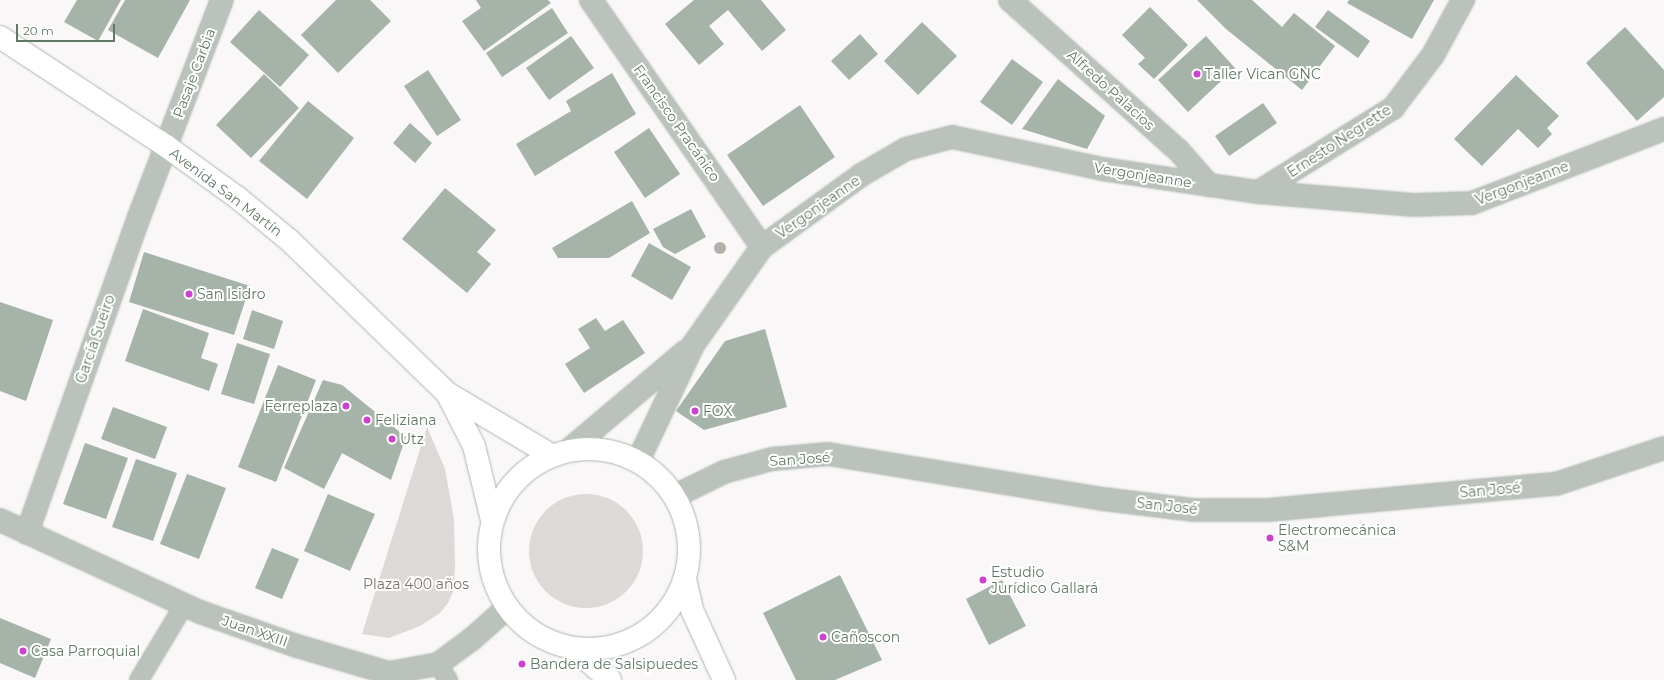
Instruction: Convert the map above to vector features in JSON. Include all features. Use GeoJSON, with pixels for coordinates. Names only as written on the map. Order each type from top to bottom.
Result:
{"type":"FeatureCollection","features":[{"type":"Feature","properties":{"kind":"main road","name":"Avenida San Martín"},"geometry":{"type":"LineString","coordinates":[[0,37],[166,146],[238,198],[289,240],[447,392],[560,453]]}},
{"type":"Feature","properties":{"kind":"main road","name":"Avenida San Martín"},"geometry":{"type":"LineString","coordinates":[[447,392],[474,446],[492,520]]}},
{"type":"Feature","properties":{"kind":"main road"},"geometry":{"type":"LineString","coordinates":[[593,448],[609,451],[638,461],[659,476],[675,496],[686,522],[689,551],[685,579],[673,604],[654,626],[631,641],[604,649],[575,650],[555,645],[536,636],[507,608],[496,588],[489,566],[488,543],[492,520],[505,493],[525,471],[560,453],[593,448]]}},
{"type":"Feature","properties":{"kind":"main road"},"geometry":{"type":"LineString","coordinates":[[685,579],[692,610],[724,680]]}},
{"type":"Feature","properties":{"kind":"main road"},"geometry":{"type":"LineString","coordinates":[[575,650],[610,680]]}},
{"type":"Feature","properties":{"kind":"street","name":"Pasaje Carbia"},"geometry":{"type":"LineString","coordinates":[[166,146],[222,0]]}},
{"type":"Feature","properties":{"kind":"street","name":"Francisco Pracánico"},"geometry":{"type":"LineString","coordinates":[[591,0],[762,247]]}},
{"type":"Feature","properties":{"kind":"street","name":"Alfredo Palacios"},"geometry":{"type":"LineString","coordinates":[[1010,0],[1178,150],[1209,185]]}},
{"type":"Feature","properties":{"kind":"street","name":"Ernesto Negrette"},"geometry":{"type":"LineString","coordinates":[[1258,192],[1393,108],[1433,55],[1463,0]]}},
{"type":"Feature","properties":{"kind":"street","name":"Vergonjeanne"},"geometry":{"type":"LineString","coordinates":[[638,461],[693,345],[762,247],[867,172],[906,149],[952,137],[1102,169],[1258,192],[1413,206],[1472,203],[1664,128]]}},
{"type":"Feature","properties":{"kind":"street","name":"García Sueiro"},"geometry":{"type":"LineString","coordinates":[[27,533],[138,217],[166,146]]}},
{"type":"Feature","properties":{"kind":"street","name":"Vergonjeanne"},"geometry":{"type":"LineString","coordinates":[[560,453],[693,345]]}},
{"type":"Feature","properties":{"kind":"street","name":"San José"},"geometry":{"type":"LineString","coordinates":[[675,496],[724,472],[772,459],[828,454],[1118,501],[1194,510],[1268,510],[1556,484],[1664,448]]}},
{"type":"Feature","properties":{"kind":"street","name":"Juan XXIII"},"geometry":{"type":"LineString","coordinates":[[0,520],[184,605],[297,646],[390,673],[443,672],[472,639],[507,608]]}},
{"type":"Feature","properties":{"kind":"lane"},"geometry":{"type":"LineString","coordinates":[[139,680],[184,605]]}},
{"type":"Feature","properties":{"kind":"green space","name":"Plaza 400 años"},"geometry":{"type":"Polygon","coordinates":[[[427,427],[445,469],[454,519],[455,567],[453,592],[448,603],[440,613],[420,626],[389,638],[362,634],[427,427]]]}},
{"type":"Feature","properties":{"kind":"green space"},"geometry":{"type":"Polygon","coordinates":[[[586,494],[608,498],[626,511],[639,529],[643,551],[639,573],[626,591],[608,604],[586,608],[564,604],[546,591],[533,573],[529,551],[533,529],[546,511],[564,498],[586,494]]]}},
{"type":"Feature","properties":{"kind":"building"},"geometry":{"type":"Polygon","coordinates":[[[77,0],[121,0],[98,41],[64,22],[77,0]]]}},
{"type":"Feature","properties":{"kind":"building"},"geometry":{"type":"Polygon","coordinates":[[[125,0],[190,0],[158,58],[108,30],[125,0]]]}},
{"type":"Feature","properties":{"kind":"building"},"geometry":{"type":"Polygon","coordinates":[[[336,0],[370,0],[391,21],[338,73],[301,35],[336,0]]]}},
{"type":"Feature","properties":{"kind":"building"},"geometry":{"type":"Polygon","coordinates":[[[476,0],[548,0],[551,3],[484,51],[462,21],[481,8],[476,0]]]}},
{"type":"Feature","properties":{"kind":"building"},"geometry":{"type":"Polygon","coordinates":[[[694,0],[761,0],[786,30],[762,51],[728,10],[709,26],[724,44],[699,65],[665,24],[694,0]]]}},
{"type":"Feature","properties":{"kind":"building"},"geometry":{"type":"Polygon","coordinates":[[[1197,0],[1252,0],[1282,27],[1294,13],[1335,46],[1302,90],[1226,29],[1197,0]]]}},
{"type":"Feature","properties":{"kind":"building"},"geometry":{"type":"Polygon","coordinates":[[[1349,0],[1434,0],[1412,39],[1347,3],[1349,0]]]}},
{"type":"Feature","properties":{"kind":"building"},"geometry":{"type":"Polygon","coordinates":[[[1150,7],[1188,45],[1154,79],[1138,64],[1145,58],[1122,35],[1150,7]]]}},
{"type":"Feature","properties":{"kind":"building"},"geometry":{"type":"Polygon","coordinates":[[[552,8],[568,33],[502,77],[486,53],[552,8]]]}},
{"type":"Feature","properties":{"kind":"building"},"geometry":{"type":"Polygon","coordinates":[[[259,10],[309,55],[280,87],[230,42],[259,10]]]}},
{"type":"Feature","properties":{"kind":"building"},"geometry":{"type":"Polygon","coordinates":[[[1328,10],[1370,41],[1358,58],[1315,27],[1328,10]]]}},
{"type":"Feature","properties":{"kind":"building"},"geometry":{"type":"Polygon","coordinates":[[[922,22],[957,56],[918,95],[884,61],[922,22]]]}},
{"type":"Feature","properties":{"kind":"building"},"geometry":{"type":"Polygon","coordinates":[[[1625,27],[1664,70],[1664,97],[1637,121],[1586,63],[1625,27]]]}},
{"type":"Feature","properties":{"kind":"building"},"geometry":{"type":"Polygon","coordinates":[[[860,34],[878,54],[849,80],[831,61],[860,34]]]}},
{"type":"Feature","properties":{"kind":"building"},"geometry":{"type":"Polygon","coordinates":[[[571,36],[594,68],[549,100],[526,68],[571,36]]]}},
{"type":"Feature","properties":{"kind":"building","name":"Taller Vican GNC"},"geometry":{"type":"Polygon","coordinates":[[[1206,36],[1235,68],[1188,112],[1158,80],[1206,36]]]}},
{"type":"Feature","properties":{"kind":"building"},"geometry":{"type":"Polygon","coordinates":[[[1012,59],[1043,82],[1012,125],[980,102],[1012,59]]]}},
{"type":"Feature","properties":{"kind":"building"},"geometry":{"type":"Polygon","coordinates":[[[428,70],[461,120],[437,136],[404,86],[428,70]]]}},
{"type":"Feature","properties":{"kind":"building"},"geometry":{"type":"Polygon","coordinates":[[[612,73],[636,114],[535,176],[516,144],[571,111],[566,101],[612,73]]]}},
{"type":"Feature","properties":{"kind":"building"},"geometry":{"type":"Polygon","coordinates":[[[264,74],[299,108],[251,158],[216,125],[264,74]]]}},
{"type":"Feature","properties":{"kind":"building"},"geometry":{"type":"Polygon","coordinates":[[[1516,75],[1559,116],[1547,128],[1552,134],[1538,148],[1518,129],[1482,166],[1454,139],[1516,75]]]}},
{"type":"Feature","properties":{"kind":"building"},"geometry":{"type":"Polygon","coordinates":[[[1058,79],[1105,116],[1087,149],[1022,129],[1058,79]]]}},
{"type":"Feature","properties":{"kind":"building"},"geometry":{"type":"Polygon","coordinates":[[[308,101],[354,138],[307,199],[259,161],[308,101]]]}},
{"type":"Feature","properties":{"kind":"building"},"geometry":{"type":"Polygon","coordinates":[[[1263,103],[1277,123],[1229,156],[1215,136],[1263,103]]]}},
{"type":"Feature","properties":{"kind":"building"},"geometry":{"type":"Polygon","coordinates":[[[800,105],[835,157],[763,206],[727,155],[800,105]]]}},
{"type":"Feature","properties":{"kind":"building"},"geometry":{"type":"Polygon","coordinates":[[[410,123],[432,143],[415,163],[393,143],[410,123]]]}},
{"type":"Feature","properties":{"kind":"building"},"geometry":{"type":"Polygon","coordinates":[[[649,128],[680,174],[645,198],[614,152],[649,128]]]}},
{"type":"Feature","properties":{"kind":"building"},"geometry":{"type":"Polygon","coordinates":[[[445,188],[496,230],[477,252],[491,264],[467,293],[402,239],[445,188]]]}},
{"type":"Feature","properties":{"kind":"building"},"geometry":{"type":"Polygon","coordinates":[[[632,201],[650,233],[609,258],[558,258],[552,248],[632,201]]]}},
{"type":"Feature","properties":{"kind":"building"},"geometry":{"type":"Polygon","coordinates":[[[691,209],[706,237],[675,254],[663,247],[653,229],[691,209]]]}},
{"type":"Feature","properties":{"kind":"building"},"geometry":{"type":"Polygon","coordinates":[[[649,243],[691,267],[672,300],[631,276],[649,243]]]}},
{"type":"Feature","properties":{"kind":"building","name":"San Isidro"},"geometry":{"type":"Polygon","coordinates":[[[144,252],[250,286],[234,335],[129,302],[144,252]]]}},
{"type":"Feature","properties":{"kind":"building"},"geometry":{"type":"Polygon","coordinates":[[[0,302],[53,320],[26,401],[0,391],[0,302]]]}},
{"type":"Feature","properties":{"kind":"building"},"geometry":{"type":"Polygon","coordinates":[[[143,309],[209,333],[201,358],[218,364],[209,391],[125,361],[143,309]]]}},
{"type":"Feature","properties":{"kind":"building"},"geometry":{"type":"Polygon","coordinates":[[[252,310],[283,321],[274,349],[243,339],[252,310]]]}},
{"type":"Feature","properties":{"kind":"building"},"geometry":{"type":"Polygon","coordinates":[[[596,318],[605,331],[623,320],[645,353],[584,393],[565,364],[590,348],[578,329],[596,318]]]}},
{"type":"Feature","properties":{"kind":"building"},"geometry":{"type":"Polygon","coordinates":[[[765,329],[787,407],[704,430],[676,411],[725,341],[765,329]]]}},
{"type":"Feature","properties":{"kind":"building"},"geometry":{"type":"Polygon","coordinates":[[[237,343],[270,354],[254,404],[221,394],[237,343]]]}},
{"type":"Feature","properties":{"kind":"building"},"geometry":{"type":"Polygon","coordinates":[[[278,365],[316,380],[276,482],[238,467],[278,365]]]}},
{"type":"Feature","properties":{"kind":"building"},"geometry":{"type":"Polygon","coordinates":[[[323,380],[342,385],[406,437],[391,480],[342,453],[324,489],[284,468],[323,380]]]}},
{"type":"Feature","properties":{"kind":"building"},"geometry":{"type":"Polygon","coordinates":[[[113,407],[167,427],[155,459],[101,439],[113,407]]]}},
{"type":"Feature","properties":{"kind":"building"},"geometry":{"type":"Polygon","coordinates":[[[85,443],[128,458],[106,519],[63,504],[85,443]]]}},
{"type":"Feature","properties":{"kind":"building"},"geometry":{"type":"Polygon","coordinates":[[[136,459],[177,473],[153,541],[112,527],[136,459]]]}},
{"type":"Feature","properties":{"kind":"building"},"geometry":{"type":"Polygon","coordinates":[[[187,474],[226,488],[199,559],[160,544],[187,474]]]}},
{"type":"Feature","properties":{"kind":"building"},"geometry":{"type":"Polygon","coordinates":[[[328,494],[375,514],[350,571],[304,551],[328,494]]]}},
{"type":"Feature","properties":{"kind":"building"},"geometry":{"type":"Polygon","coordinates":[[[272,548],[299,559],[282,599],[255,588],[272,548]]]}},
{"type":"Feature","properties":{"kind":"building","name":"Cañoscon"},"geometry":{"type":"Polygon","coordinates":[[[840,575],[882,660],[835,680],[796,680],[763,613],[840,575]]]}},
{"type":"Feature","properties":{"kind":"building"},"geometry":{"type":"Polygon","coordinates":[[[1002,580],[1026,626],[989,645],[966,599],[1002,580]]]}},
{"type":"Feature","properties":{"kind":"building","name":"Casa Parroquial"},"geometry":{"type":"Polygon","coordinates":[[[0,618],[51,639],[35,678],[0,663],[0,618]]]}},
{"type":"Feature","properties":{"kind":"place","name":"Taller Vican GNC"},"geometry":{"type":"Point","coordinates":[1197,74]}},
{"type":"Feature","properties":{"kind":"place","name":"San Isidro"},"geometry":{"type":"Point","coordinates":[189,294]}},
{"type":"Feature","properties":{"kind":"place","name":"Ferreplaza"},"geometry":{"type":"Point","coordinates":[346,406]}},
{"type":"Feature","properties":{"kind":"place","name":"FOX"},"geometry":{"type":"Point","coordinates":[695,411]}},
{"type":"Feature","properties":{"kind":"place","name":"Feliziana"},"geometry":{"type":"Point","coordinates":[367,420]}},
{"type":"Feature","properties":{"kind":"place","name":"Utz"},"geometry":{"type":"Point","coordinates":[392,439]}},
{"type":"Feature","properties":{"kind":"place","name":"Electromecánica S&M"},"geometry":{"type":"Point","coordinates":[1270,538]}},
{"type":"Feature","properties":{"kind":"place","name":"Estudio Jurídico Gallará"},"geometry":{"type":"Point","coordinates":[983,580]}},
{"type":"Feature","properties":{"kind":"place","name":"Cañoscon"},"geometry":{"type":"Point","coordinates":[823,637]}},
{"type":"Feature","properties":{"kind":"place","name":"Casa Parroquial"},"geometry":{"type":"Point","coordinates":[23,651]}},
{"type":"Feature","properties":{"kind":"place","name":"Bandera de Salsipuedes"},"geometry":{"type":"Point","coordinates":[522,664]}}]}
